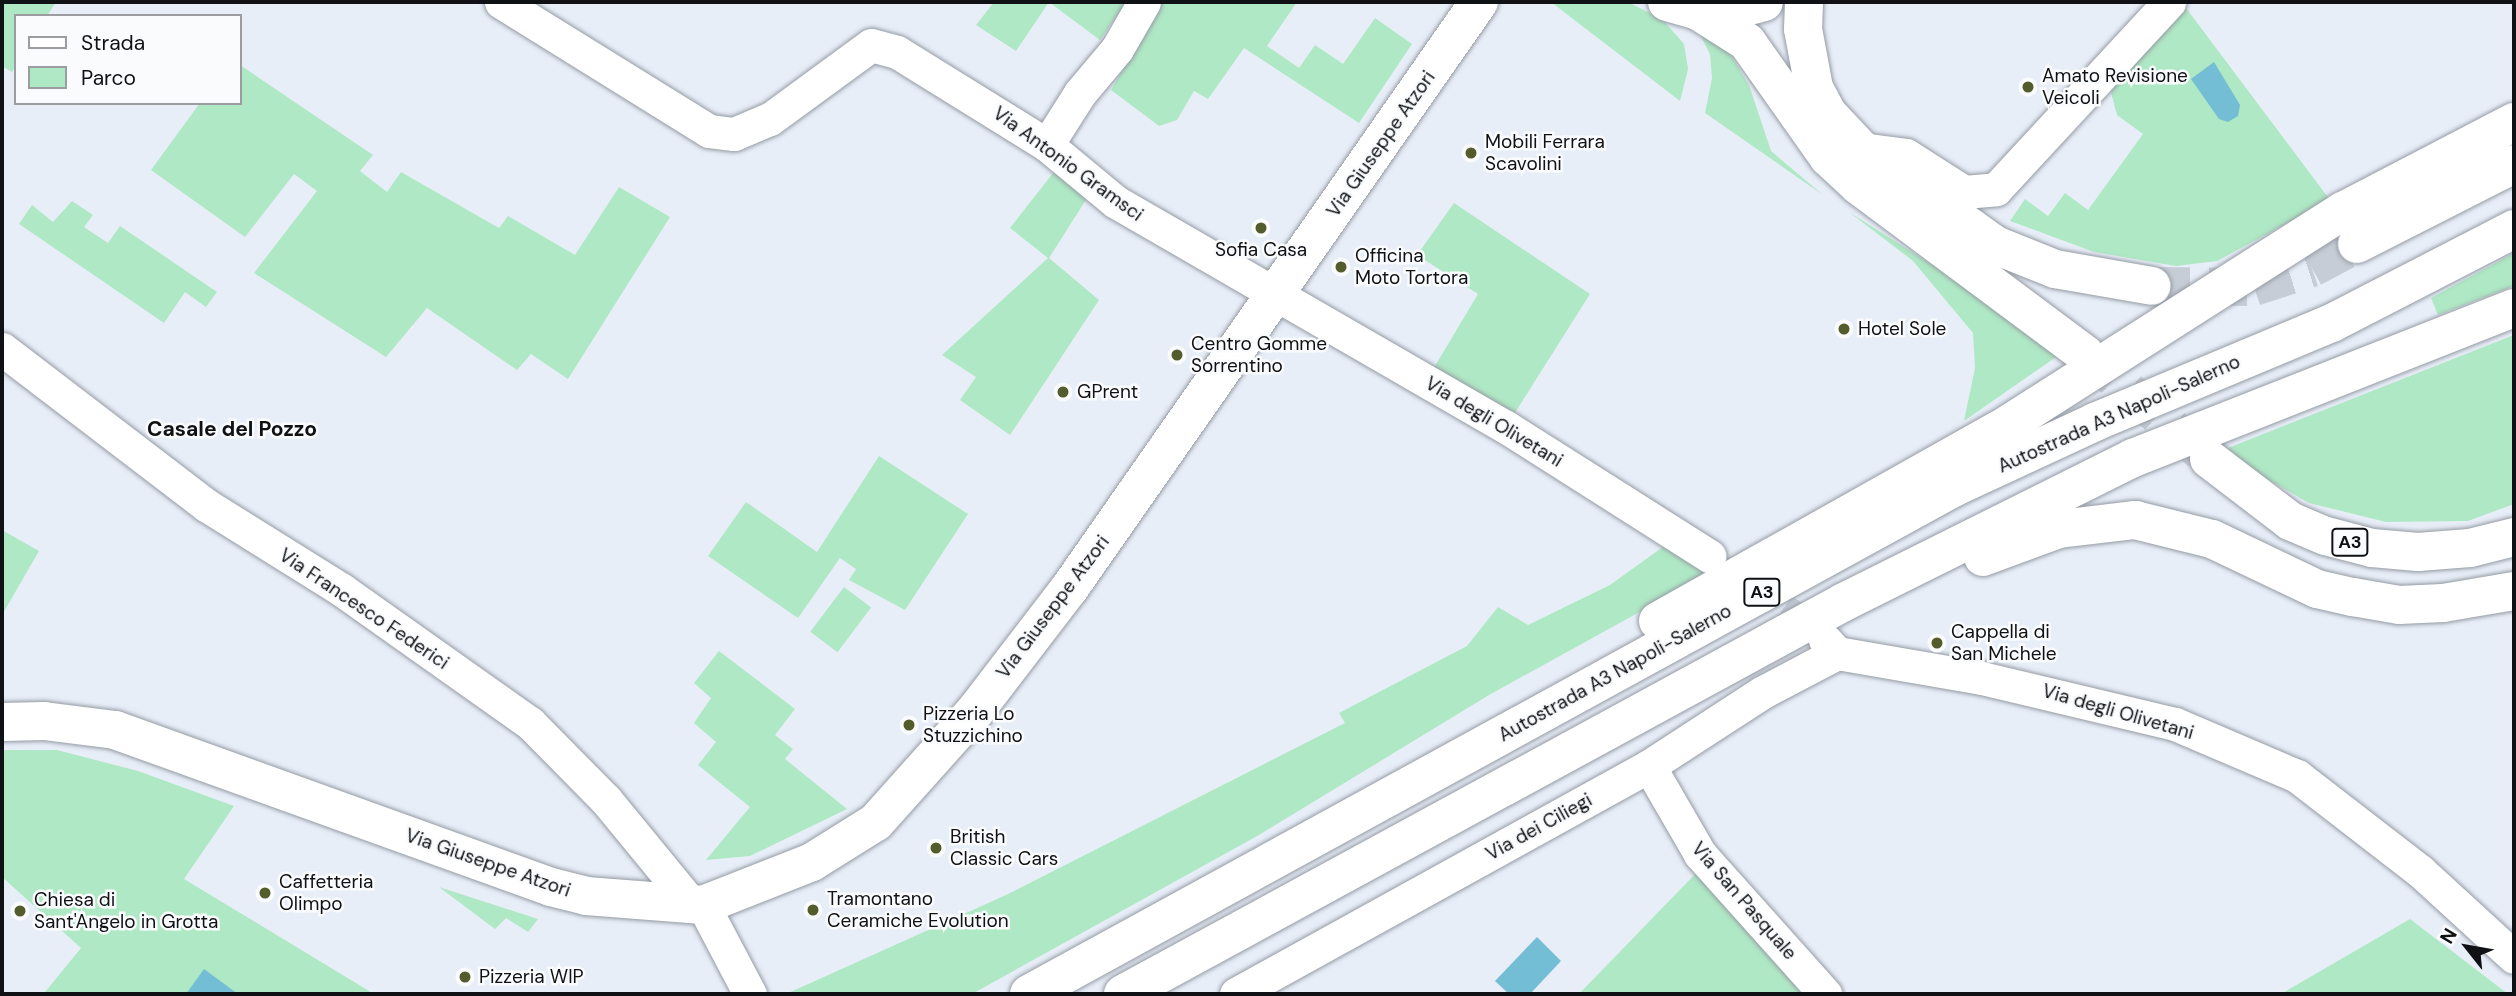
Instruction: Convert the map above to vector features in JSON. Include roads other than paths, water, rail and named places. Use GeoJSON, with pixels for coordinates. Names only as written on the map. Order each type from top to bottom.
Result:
{"type":"FeatureCollection","features":[{"type":"Feature","properties":{"kind":"main road","name":"Via Giuseppe Atzori"},"geometry":{"type":"LineString","coordinates":[[2,722],[44,721],[114,730],[551,887],[620,901],[698,906],[812,862],[876,822],[917,779],[1069,589],[1479,2]]}},
{"type":"Feature","properties":{"kind":"main road"},"geometry":{"type":"LineString","coordinates":[[1683,6],[1731,11],[1764,2]]}},
{"type":"Feature","properties":{"kind":"main road"},"geometry":{"type":"LineString","coordinates":[[1804,2],[1803,29],[1814,88],[1828,114],[1861,149],[1995,245],[2055,269],[2152,286]]}},
{"type":"Feature","properties":{"kind":"main road"},"geometry":{"type":"LineString","coordinates":[[1683,6],[1747,42],[1766,64],[1813,138],[1858,186],[2085,354]]}},
{"type":"Feature","properties":{"kind":"main road"},"geometry":{"type":"LineString","coordinates":[[1400,792],[1547,689],[1686,604],[1999,430],[2343,211],[2514,122]]}},
{"type":"Feature","properties":{"kind":"main road"},"geometry":{"type":"LineString","coordinates":[[2357,244],[2514,164]]}},
{"type":"Feature","properties":{"kind":"main road","name":"Autostrada A3 Napoli-Salerno"},"geometry":{"type":"LineString","coordinates":[[1029,994],[1955,487],[2095,422],[2332,323],[2514,229]]}},
{"type":"Feature","properties":{"kind":"main road","name":"A3"},"geometry":{"type":"LineString","coordinates":[[1123,994],[1844,601],[2133,458],[2514,308]]}},
{"type":"Feature","properties":{"kind":"main road","name":"A3"},"geometry":{"type":"LineString","coordinates":[[2209,459],[2290,521],[2337,539],[2418,552],[2470,548],[2514,537]]}},
{"type":"Feature","properties":{"kind":"main road","name":"A3"},"geometry":{"type":"LineString","coordinates":[[1844,601],[1929,578],[2059,529],[2135,520],[2212,539],[2305,584],[2353,597],[2399,605],[2443,603],[2514,591]]}},
{"type":"Feature","properties":{"kind":"street","name":"Via Antonio Gramsci"},"geometry":{"type":"LineString","coordinates":[[501,2],[709,131],[734,134],[770,119],[872,45],[897,52],[1047,145],[1116,202],[1277,293]]}},
{"type":"Feature","properties":{"kind":"street"},"geometry":{"type":"LineString","coordinates":[[1047,145],[1080,93],[1117,49],[1144,2]]}},
{"type":"Feature","properties":{"kind":"street"},"geometry":{"type":"LineString","coordinates":[[1861,149],[1906,155],[1964,192],[1996,189],[2169,2]]}},
{"type":"Feature","properties":{"kind":"street","name":"Via degli Olivetani"},"geometry":{"type":"LineString","coordinates":[[1277,293],[1506,427],[1709,556]]}},
{"type":"Feature","properties":{"kind":"street","name":"Via Francesco Federici"},"geometry":{"type":"LineString","coordinates":[[2,349],[206,505],[342,590],[530,723],[606,800],[698,906],[750,994]]}},
{"type":"Feature","properties":{"kind":"street","name":"Via degli Olivetani"},"geometry":{"type":"LineString","coordinates":[[1831,647],[1996,680],[2175,724],[2297,776],[2420,871],[2514,957]]}},
{"type":"Feature","properties":{"kind":"street","name":"Via dei Ciliegi"},"geometry":{"type":"LineString","coordinates":[[1236,994],[1649,766],[1831,647]]}},
{"type":"Feature","properties":{"kind":"street","name":"Via San Pasquale"},"geometry":{"type":"LineString","coordinates":[[1649,766],[1700,853],[1825,994]]}},
{"type":"Feature","properties":{"kind":"water"},"geometry":{"type":"Polygon","coordinates":[[[2214,62],[2240,105],[2238,116],[2228,122],[2219,119],[2191,79],[2214,62]]]}},
{"type":"Feature","properties":{"kind":"water"},"geometry":{"type":"Polygon","coordinates":[[[1537,937],[1561,961],[1530,994],[1509,994],[1495,981],[1537,937]]]}},
{"type":"Feature","properties":{"kind":"water"},"geometry":{"type":"Polygon","coordinates":[[[204,969],[238,994],[186,994],[204,969]]]}},
{"type":"Feature","properties":{"kind":"tunnel"},"geometry":{"type":"LineString","coordinates":[[2152,286],[2254,287],[2312,268],[2357,244]]}},
{"type":"Feature","properties":{"kind":"tunnel"},"geometry":{"type":"LineString","coordinates":[[2085,354],[2207,457]]}},
{"type":"Feature","properties":{"kind":"tunnel"},"geometry":{"type":"LineString","coordinates":[[1742,580],[1823,638]]}},
{"type":"Feature","properties":{"kind":"place","name":"Amato Revisione Veicoli"},"geometry":{"type":"Point","coordinates":[2028,87]}},
{"type":"Feature","properties":{"kind":"place","name":"Mobili Ferrara Scavolini"},"geometry":{"type":"Point","coordinates":[1471,153]}},
{"type":"Feature","properties":{"kind":"place","name":"Sofia Casa"},"geometry":{"type":"Point","coordinates":[1261,228]}},
{"type":"Feature","properties":{"kind":"place","name":"Officina Moto Tortora"},"geometry":{"type":"Point","coordinates":[1341,267]}},
{"type":"Feature","properties":{"kind":"place","name":"Hotel Sole"},"geometry":{"type":"Point","coordinates":[1844,329]}},
{"type":"Feature","properties":{"kind":"place","name":"Centro Gomme Sorrentino"},"geometry":{"type":"Point","coordinates":[1177,355]}},
{"type":"Feature","properties":{"kind":"place","name":"GPrent"},"geometry":{"type":"Point","coordinates":[1063,392]}},
{"type":"Feature","properties":{"kind":"place","name":"Cappella di San Michele"},"geometry":{"type":"Point","coordinates":[1937,643]}},
{"type":"Feature","properties":{"kind":"place","name":"Pizzeria Lo Stuzzichino"},"geometry":{"type":"Point","coordinates":[909,725]}},
{"type":"Feature","properties":{"kind":"place","name":"British Classic Cars"},"geometry":{"type":"Point","coordinates":[936,848]}},
{"type":"Feature","properties":{"kind":"place","name":"Caffetteria Olimpo"},"geometry":{"type":"Point","coordinates":[265,893]}},
{"type":"Feature","properties":{"kind":"place","name":"Tramontano Ceramiche Evolution"},"geometry":{"type":"Point","coordinates":[813,910]}},
{"type":"Feature","properties":{"kind":"place","name":"Chiesa di Sant'Angelo in Grotta"},"geometry":{"type":"Point","coordinates":[20,911]}},
{"type":"Feature","properties":{"kind":"place","name":"Pizzeria WIP"},"geometry":{"type":"Point","coordinates":[465,977]}},
{"type":"Feature","properties":{"kind":"district","name":"Casale del Pozzo"},"geometry":{"type":"Point","coordinates":[232,429]}}]}
